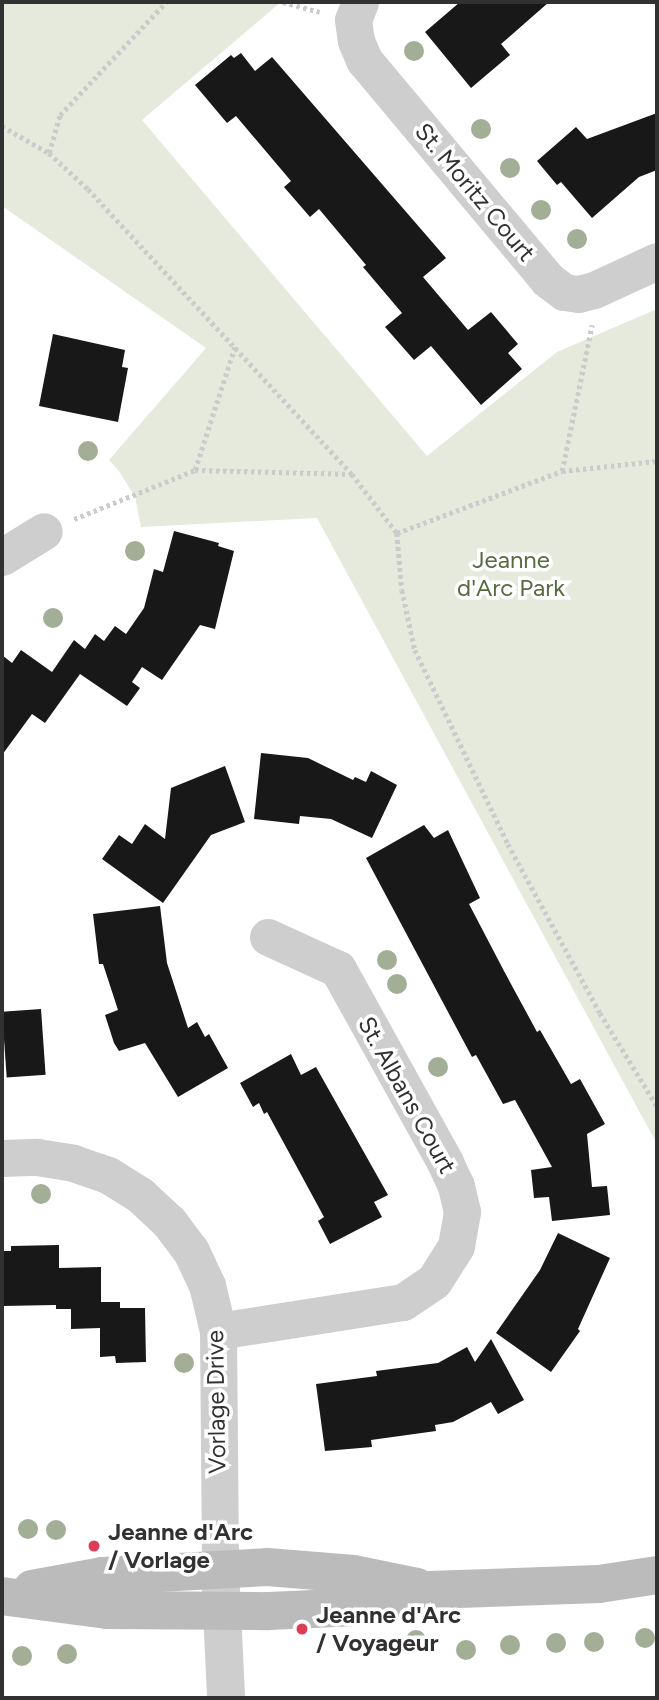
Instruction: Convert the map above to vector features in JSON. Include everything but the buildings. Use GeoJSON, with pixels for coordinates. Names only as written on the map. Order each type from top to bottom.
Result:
{"type":"FeatureCollection","features":[{"type":"Feature","properties":{"kind":"main road"},"geometry":{"type":"LineString","coordinates":[[2,1596],[103,1576],[267,1567],[354,1574],[429,1590]]}},
{"type":"Feature","properties":{"kind":"main road"},"geometry":{"type":"LineString","coordinates":[[2,1596],[107,1610],[223,1611],[358,1606],[429,1590],[599,1584],[657,1574]]}},
{"type":"Feature","properties":{"kind":"street","name":"St. Moritz Court"},"geometry":{"type":"LineString","coordinates":[[360,2],[353,20],[356,41],[364,60],[548,280],[564,292],[578,293],[594,290],[657,261]]}},
{"type":"Feature","properties":{"kind":"street"},"geometry":{"type":"LineString","coordinates":[[2,557],[44,531]]}},
{"type":"Feature","properties":{"kind":"street","name":"St. Albans Court"},"geometry":{"type":"LineString","coordinates":[[218,1331],[403,1302],[434,1281],[456,1246],[462,1212],[456,1186],[445,1162],[338,969],[268,937]]}},
{"type":"Feature","properties":{"kind":"street","name":"Vorlage Drive"},"geometry":{"type":"LineString","coordinates":[[2,1158],[37,1157],[73,1163],[108,1175],[140,1195],[169,1222],[191,1251],[207,1284],[218,1331],[220,1569]]}},
{"type":"Feature","properties":{"kind":"street"},"geometry":{"type":"LineString","coordinates":[[220,1569],[226,1698]]}},
{"type":"Feature","properties":{"kind":"path"},"geometry":{"type":"LineString","coordinates":[[49,153],[60,115],[166,2]]}},
{"type":"Feature","properties":{"kind":"path"},"geometry":{"type":"LineString","coordinates":[[2,126],[49,153],[88,189],[352,474],[397,533],[402,590],[415,650],[508,844],[600,1013],[657,1106]]}},
{"type":"Feature","properties":{"kind":"path"},"geometry":{"type":"LineString","coordinates":[[562,471],[593,321],[594,290]]}},
{"type":"Feature","properties":{"kind":"path"},"geometry":{"type":"LineString","coordinates":[[195,470],[235,346]]}},
{"type":"Feature","properties":{"kind":"path"},"geometry":{"type":"LineString","coordinates":[[397,533],[562,471],[657,461]]}},
{"type":"Feature","properties":{"kind":"path"},"geometry":{"type":"LineString","coordinates":[[44,531],[195,470],[352,474]]}},
{"type":"Feature","properties":{"kind":"green space","name":"Jeanne d'Arc Park"},"geometry":{"type":"Polygon","coordinates":[[[2,2],[281,2],[142,120],[427,456],[557,352],[657,309],[657,1144],[317,518],[141,527],[135,497],[109,460],[206,348],[2,206],[2,2]]]}},
{"type":"Feature","properties":{"kind":"place","name":"Jeanne d'Arc / Vorlage"},"geometry":{"type":"Point","coordinates":[94,1546]}},
{"type":"Feature","properties":{"kind":"place","name":"Jeanne d'Arc / Voyageur"},"geometry":{"type":"Point","coordinates":[302,1629]}}]}
